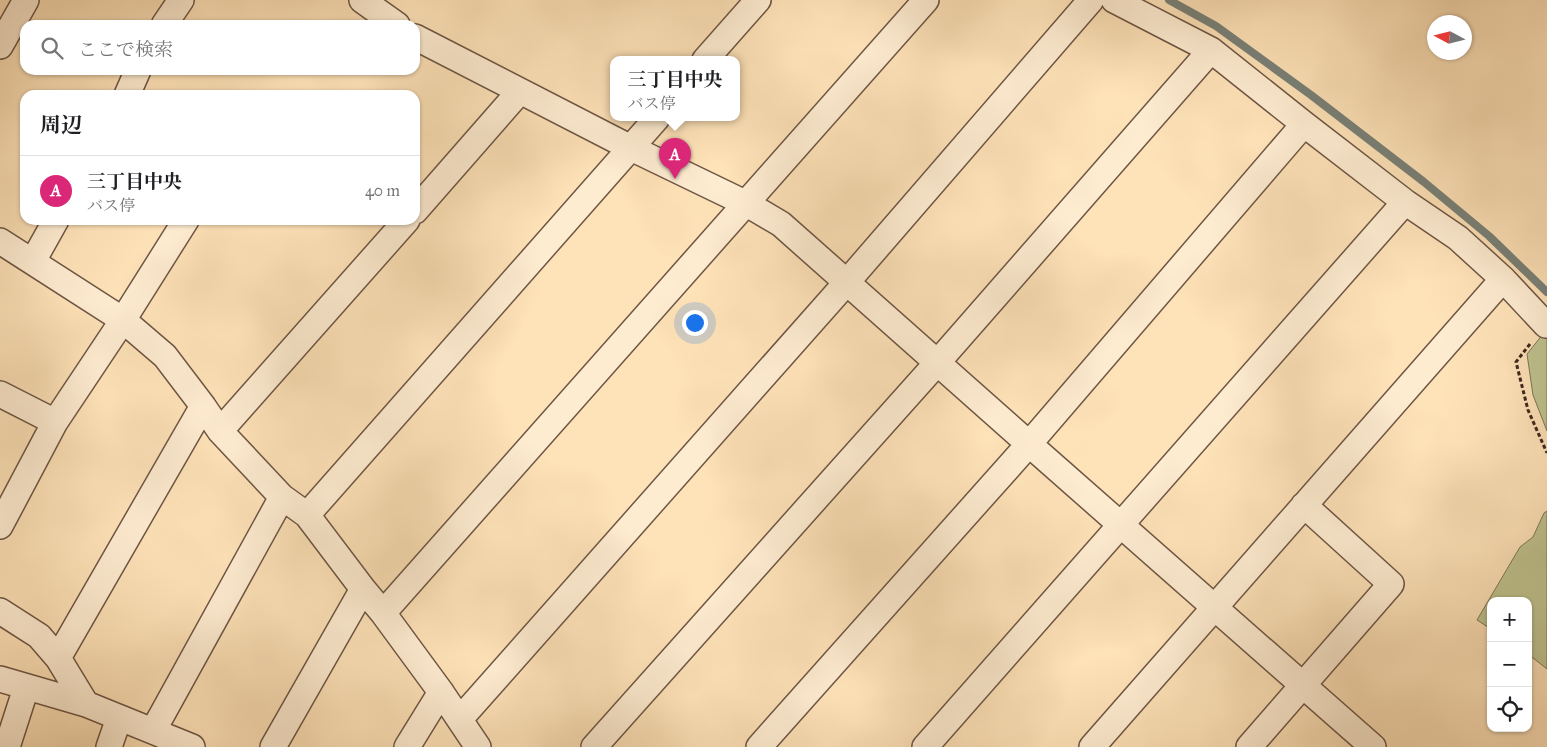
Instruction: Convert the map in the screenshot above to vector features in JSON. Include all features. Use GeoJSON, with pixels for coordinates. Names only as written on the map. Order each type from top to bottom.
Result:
{"type":"FeatureCollection","features":[{"type":"Feature","properties":{"kind":"street"},"geometry":{"type":"LineString","coordinates":[[0,46],[26,0]]}},
{"type":"Feature","properties":{"kind":"street"},"geometry":{"type":"LineString","coordinates":[[167,20],[181,0]]}},
{"type":"Feature","properties":{"kind":"street"},"geometry":{"type":"LineString","coordinates":[[362,0],[390,20]]}},
{"type":"Feature","properties":{"kind":"street"},"geometry":{"type":"LineString","coordinates":[[709,56],[758,0]]}},
{"type":"Feature","properties":{"kind":"street"},"geometry":{"type":"LineString","coordinates":[[383,613],[926,0]]}},
{"type":"Feature","properties":{"kind":"street"},"geometry":{"type":"LineString","coordinates":[[460,719],[847,282],[1091,0]]}},
{"type":"Feature","properties":{"kind":"street"},"geometry":{"type":"LineString","coordinates":[[1114,0],[1211,50],[1406,202],[1458,238],[1504,279],[1546,325]]}},
{"type":"Feature","properties":{"kind":"street"},"geometry":{"type":"LineString","coordinates":[[420,40],[631,148],[747,204],[781,224],[1373,747]]}},
{"type":"Feature","properties":{"kind":"street"},"geometry":{"type":"LineString","coordinates":[[594,747],[937,363],[1211,50]]}},
{"type":"Feature","properties":{"kind":"street"},"geometry":{"type":"LineString","coordinates":[[129,90],[136,75]]}},
{"type":"Feature","properties":{"kind":"street"},"geometry":{"type":"LineString","coordinates":[[420,204],[520,91]]}},
{"type":"Feature","properties":{"kind":"street"},"geometry":{"type":"LineString","coordinates":[[307,515],[654,121]]}},
{"type":"Feature","properties":{"kind":"street"},"geometry":{"type":"LineString","coordinates":[[759,747],[1029,444],[1304,124]]}},
{"type":"Feature","properties":{"kind":"street"},"geometry":{"type":"LineString","coordinates":[[925,747],[1406,202]]}},
{"type":"Feature","properties":{"kind":"street"},"geometry":{"type":"LineString","coordinates":[[33,261],[53,225]]}},
{"type":"Feature","properties":{"kind":"street"},"geometry":{"type":"LineString","coordinates":[[0,526],[55,422],[123,320],[183,225]]}},
{"type":"Feature","properties":{"kind":"street"},"geometry":{"type":"LineString","coordinates":[[220,431],[403,225]]}},
{"type":"Feature","properties":{"kind":"street"},"geometry":{"type":"LineString","coordinates":[[0,241],[123,320],[165,356],[220,431],[282,497],[307,515],[362,589],[383,613],[441,692],[478,747]]}},
{"type":"Feature","properties":{"kind":"street"},"geometry":{"type":"LineString","coordinates":[[1092,747],[1504,279]]}},
{"type":"Feature","properties":{"kind":"street"},"geometry":{"type":"LineString","coordinates":[[0,394],[55,422]]}},
{"type":"Feature","properties":{"kind":"street"},"geometry":{"type":"LineString","coordinates":[[58,658],[203,406]]}},
{"type":"Feature","properties":{"kind":"street"},"geometry":{"type":"LineString","coordinates":[[153,731],[282,497]]}},
{"type":"Feature","properties":{"kind":"street"},"geometry":{"type":"LineString","coordinates":[[1248,747],[1391,584],[1304,505]]}},
{"type":"Feature","properties":{"kind":"street"},"geometry":{"type":"LineString","coordinates":[[274,747],[362,589]]}},
{"type":"Feature","properties":{"kind":"street"},"geometry":{"type":"LineString","coordinates":[[0,611],[39,636],[58,658],[86,704]]}},
{"type":"Feature","properties":{"kind":"street"},"geometry":{"type":"LineString","coordinates":[[0,679],[86,704],[192,747]]}},
{"type":"Feature","properties":{"kind":"street"},"geometry":{"type":"LineString","coordinates":[[7,747],[26,688]]}},
{"type":"Feature","properties":{"kind":"street"},"geometry":{"type":"LineString","coordinates":[[407,747],[441,692]]}},
{"type":"Feature","properties":{"kind":"street"},"geometry":{"type":"LineString","coordinates":[[110,747],[119,718]]}},
{"type":"Feature","properties":{"kind":"path"},"geometry":{"type":"LineString","coordinates":[[1546,325],[1516,362],[1528,410],[1547,453]]}},
{"type":"Feature","properties":{"kind":"green space"},"geometry":{"type":"Polygon","coordinates":[[[1547,329],[1547,431],[1533,395],[1527,354],[1547,329]]]}},
{"type":"Feature","properties":{"kind":"green space"},"geometry":{"type":"Polygon","coordinates":[[[1547,511],[1547,669],[1532,657],[1532,597],[1491,597],[1520,547],[1533,537],[1544,513],[1547,511]]]}},
{"type":"Feature","properties":{"kind":"green space"},"geometry":{"type":"Polygon","coordinates":[[[1487,603],[1487,626],[1477,620],[1487,603]]]}},
{"type":"Feature","properties":{"kind":"waterway"},"geometry":{"type":"LineString","coordinates":[[1169,0],[1216,26],[1311,95],[1424,182],[1489,236],[1547,292]]}},
{"type":"Feature","properties":{"kind":"place","name":"三丁目中央"},"geometry":{"type":"Point","coordinates":[675,179]}}]}
